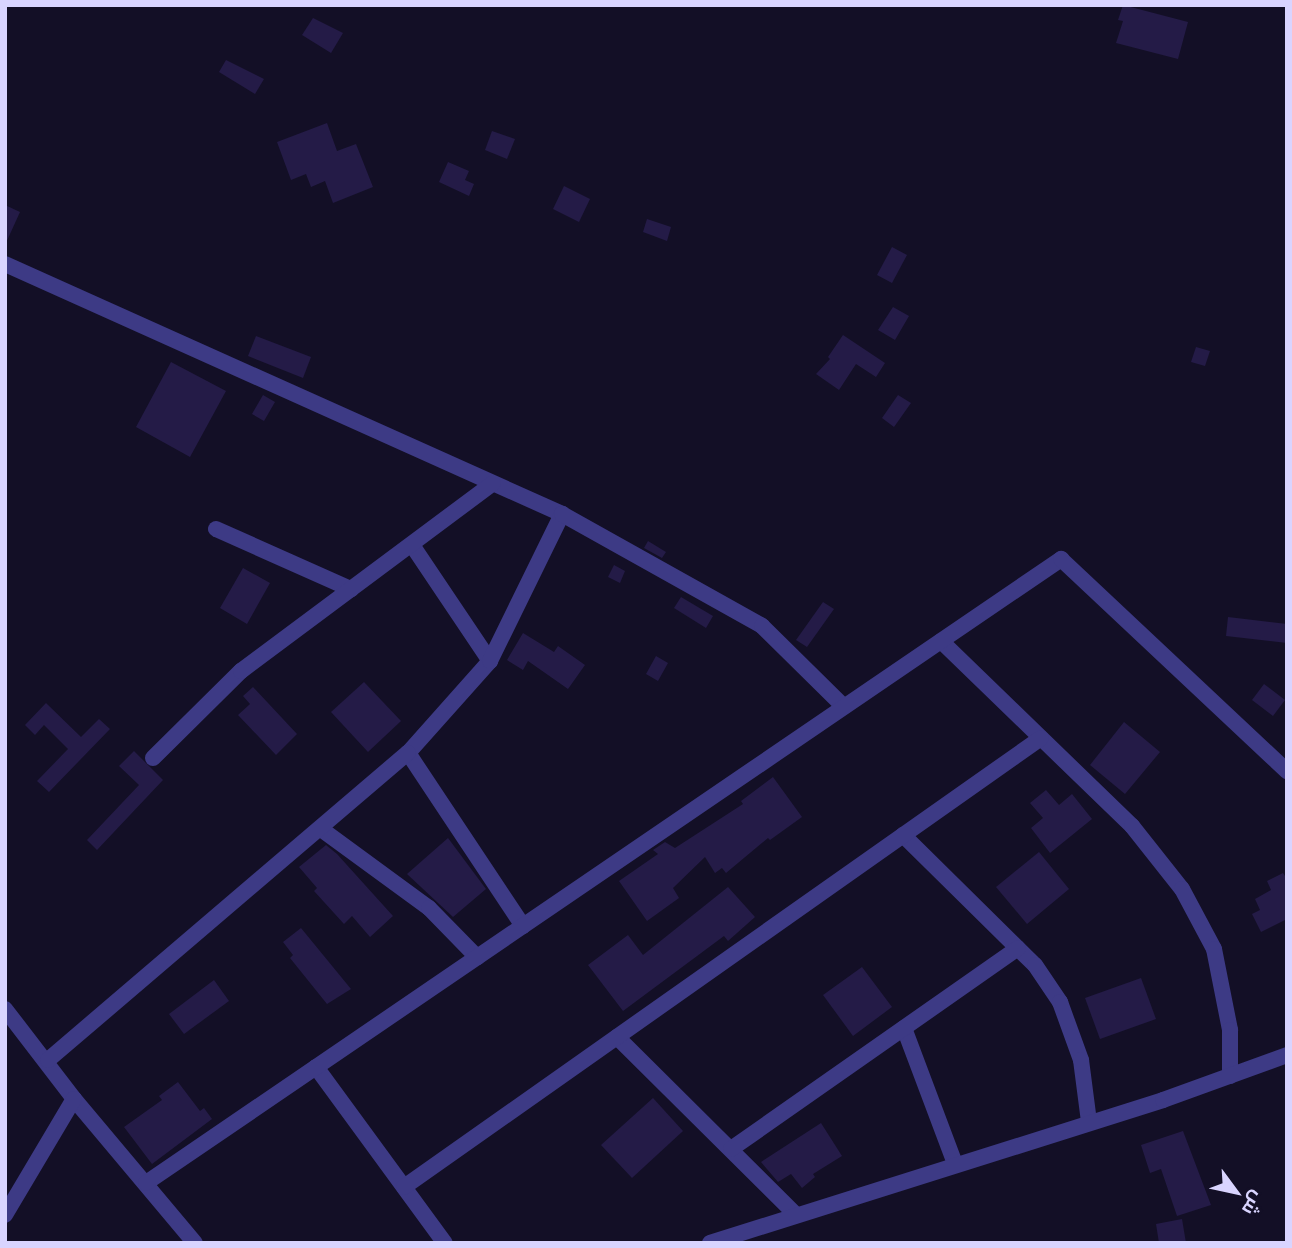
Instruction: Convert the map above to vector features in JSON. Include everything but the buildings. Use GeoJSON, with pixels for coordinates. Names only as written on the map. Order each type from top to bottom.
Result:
{"type":"FeatureCollection","features":[{"type":"Feature","properties":{"kind":"street"},"geometry":{"type":"LineString","coordinates":[[5,264],[562,514],[762,626],[844,707]]}},
{"type":"Feature","properties":{"kind":"street"},"geometry":{"type":"LineString","coordinates":[[153,758],[241,670],[493,484]]}},
{"type":"Feature","properties":{"kind":"street"},"geometry":{"type":"LineString","coordinates":[[48,1060],[408,753],[490,661],[562,514]]}},
{"type":"Feature","properties":{"kind":"street"},"geometry":{"type":"LineString","coordinates":[[216,529],[351,589]]}},
{"type":"Feature","properties":{"kind":"street"},"geometry":{"type":"LineString","coordinates":[[412,545],[490,661]]}},
{"type":"Feature","properties":{"kind":"street"},"geometry":{"type":"LineString","coordinates":[[146,1183],[1061,559],[1287,771]]}},
{"type":"Feature","properties":{"kind":"street"},"geometry":{"type":"LineString","coordinates":[[941,641],[1132,827],[1182,889],[1214,949],[1230,1030],[1230,1076]]}},
{"type":"Feature","properties":{"kind":"street"},"geometry":{"type":"LineString","coordinates":[[404,1186],[1041,738]]}},
{"type":"Feature","properties":{"kind":"street"},"geometry":{"type":"LineString","coordinates":[[408,753],[523,926]]}},
{"type":"Feature","properties":{"kind":"street"},"geometry":{"type":"LineString","coordinates":[[321,829],[429,908],[477,957]]}},
{"type":"Feature","properties":{"kind":"street"},"geometry":{"type":"LineString","coordinates":[[903,835],[1035,965],[1060,1002],[1081,1060],[1089,1122]]}},
{"type":"Feature","properties":{"kind":"street"},"geometry":{"type":"LineString","coordinates":[[731,1149],[1018,948]]}},
{"type":"Feature","properties":{"kind":"street"},"geometry":{"type":"LineString","coordinates":[[5,1009],[48,1060],[74,1099],[195,1243]]}},
{"type":"Feature","properties":{"kind":"street"},"geometry":{"type":"LineString","coordinates":[[904,1028],[955,1164]]}},
{"type":"Feature","properties":{"kind":"street"},"geometry":{"type":"LineString","coordinates":[[617,1037],[796,1215]]}},
{"type":"Feature","properties":{"kind":"street"},"geometry":{"type":"LineString","coordinates":[[710,1243],[1089,1122],[1287,1055]]}},
{"type":"Feature","properties":{"kind":"street"},"geometry":{"type":"LineString","coordinates":[[316,1067],[445,1243]]}},
{"type":"Feature","properties":{"kind":"street"},"geometry":{"type":"LineString","coordinates":[[5,1215],[74,1099]]}}]}
